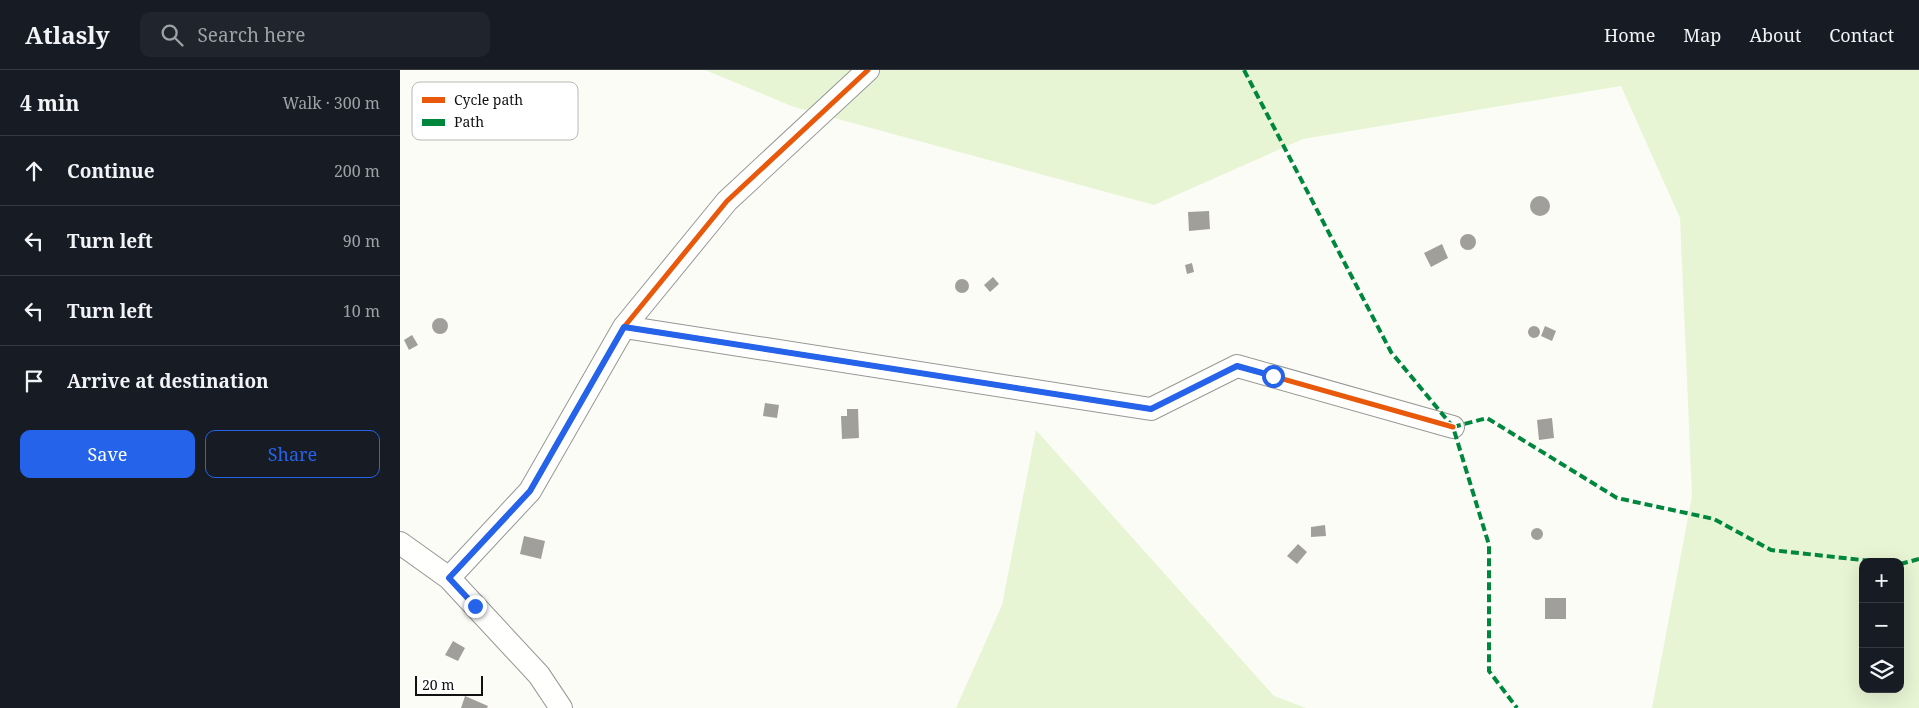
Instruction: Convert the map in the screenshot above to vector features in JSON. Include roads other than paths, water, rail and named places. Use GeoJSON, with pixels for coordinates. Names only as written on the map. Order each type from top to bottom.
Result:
{"type":"FeatureCollection","features":[{"type":"Feature","properties":{"kind":"street"},"geometry":{"type":"LineString","coordinates":[[449,578],[530,491],[624,327],[727,201],[868,70]]}},
{"type":"Feature","properties":{"kind":"street"},"geometry":{"type":"LineString","coordinates":[[624,327],[1151,409],[1237,366],[1453,427]]}},
{"type":"Feature","properties":{"kind":"street"},"geometry":{"type":"LineString","coordinates":[[400,543],[449,578],[540,675],[561,708]]}}]}
